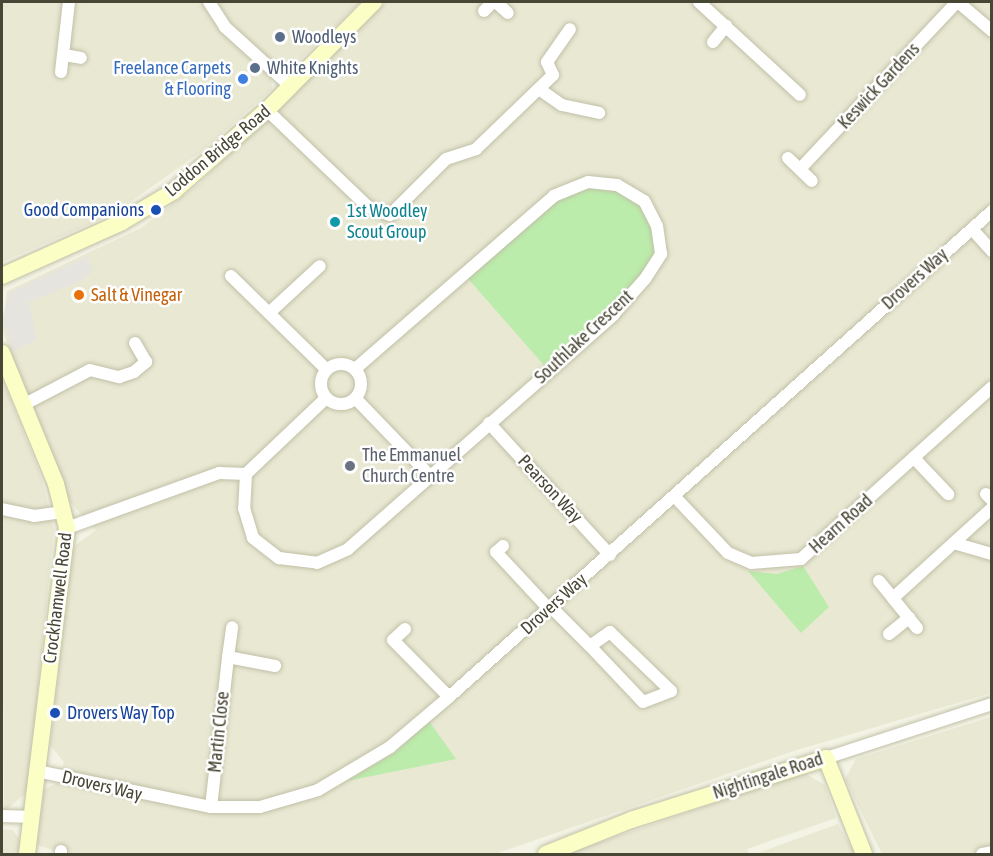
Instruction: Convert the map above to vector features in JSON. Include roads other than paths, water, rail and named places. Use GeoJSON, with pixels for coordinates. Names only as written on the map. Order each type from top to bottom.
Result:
{"type":"FeatureCollection","features":[{"type":"Feature","properties":{"kind":"street"},"geometry":{"type":"LineString","coordinates":[[61,72],[69,2]]}},
{"type":"Feature","properties":{"kind":"street"},"geometry":{"type":"LineString","coordinates":[[209,2],[225,27],[290,86]]}},
{"type":"Feature","properties":{"kind":"street","name":"Loddon Bridge Road"},"geometry":{"type":"LineString","coordinates":[[2,276],[122,222],[174,191],[267,110],[374,2]]}},
{"type":"Feature","properties":{"kind":"street"},"geometry":{"type":"LineString","coordinates":[[699,2],[800,94]]}},
{"type":"Feature","properties":{"kind":"street"},"geometry":{"type":"LineString","coordinates":[[958,2],[992,31]]}},
{"type":"Feature","properties":{"kind":"street","name":"Keswick Gardens"},"geometry":{"type":"LineString","coordinates":[[800,169],[958,2]]}},
{"type":"Feature","properties":{"kind":"street"},"geometry":{"type":"LineString","coordinates":[[491,5],[508,13]]}},
{"type":"Feature","properties":{"kind":"street"},"geometry":{"type":"LineString","coordinates":[[712,42],[726,26]]}},
{"type":"Feature","properties":{"kind":"street"},"geometry":{"type":"LineString","coordinates":[[267,110],[368,207],[390,215],[446,159],[476,149],[553,75],[547,62],[570,29]]}},
{"type":"Feature","properties":{"kind":"street"},"geometry":{"type":"LineString","coordinates":[[64,55],[81,58]]}},
{"type":"Feature","properties":{"kind":"street"},"geometry":{"type":"LineString","coordinates":[[538,89],[562,105],[599,113]]}},
{"type":"Feature","properties":{"kind":"street"},"geometry":{"type":"LineString","coordinates":[[788,158],[812,181]]}},
{"type":"Feature","properties":{"kind":"street","name":"Southlake Crescent"},"geometry":{"type":"LineString","coordinates":[[246,474],[244,508],[253,538],[279,558],[316,563],[348,549],[645,279],[661,254],[657,226],[644,201],[617,185],[588,182],[554,196],[355,369]]}},
{"type":"Feature","properties":{"kind":"street","name":"Drovers Way"},"geometry":{"type":"LineString","coordinates":[[37,771],[211,807],[260,807],[318,790],[390,747],[449,697],[992,211]]}},
{"type":"Feature","properties":{"kind":"street"},"geometry":{"type":"LineString","coordinates":[[972,229],[992,251]]}},
{"type":"Feature","properties":{"kind":"street"},"geometry":{"type":"LineString","coordinates":[[269,313],[320,266]]}},
{"type":"Feature","properties":{"kind":"street"},"geometry":{"type":"LineString","coordinates":[[231,276],[326,369]]}},
{"type":"Feature","properties":{"kind":"street"},"geometry":{"type":"LineString","coordinates":[[90,370],[119,377],[134,372],[146,362],[135,343]]}},
{"type":"Feature","properties":{"kind":"street","name":"Crockhamwell Road"},"geometry":{"type":"LineString","coordinates":[[2,353],[25,404],[65,520],[27,855]]}},
{"type":"Feature","properties":{"kind":"street"},"geometry":{"type":"LineString","coordinates":[[25,404],[90,370],[99,359]]}},
{"type":"Feature","properties":{"kind":"street"},"geometry":{"type":"LineString","coordinates":[[342,363],[355,369],[362,385],[356,399],[342,406],[326,399],[320,384],[326,369],[342,363]]}},
{"type":"Feature","properties":{"kind":"street","name":"Hearn Road"},"geometry":{"type":"LineString","coordinates":[[675,497],[728,553],[751,562],[801,559],[992,387]]}},
{"type":"Feature","properties":{"kind":"street"},"geometry":{"type":"LineString","coordinates":[[2,509],[65,520],[219,473],[246,474],[326,399]]}},
{"type":"Feature","properties":{"kind":"street"},"geometry":{"type":"LineString","coordinates":[[356,399],[430,476]]}},
{"type":"Feature","properties":{"kind":"street","name":"Pearson Way"},"geometry":{"type":"LineString","coordinates":[[489,423],[610,555]]}},
{"type":"Feature","properties":{"kind":"street"},"geometry":{"type":"LineString","coordinates":[[914,458],[948,494]]}},
{"type":"Feature","properties":{"kind":"street"},"geometry":{"type":"LineString","coordinates":[[893,598],[957,544],[992,508]]}},
{"type":"Feature","properties":{"kind":"street"},"geometry":{"type":"LineString","coordinates":[[957,544],[992,554]]}},
{"type":"Feature","properties":{"kind":"street"},"geometry":{"type":"LineString","coordinates":[[496,552],[643,702],[673,690],[610,633],[590,646]]}},
{"type":"Feature","properties":{"kind":"street"},"geometry":{"type":"LineString","coordinates":[[879,581],[913,623],[889,634]]}},
{"type":"Feature","properties":{"kind":"street","name":"Martin Close"},"geometry":{"type":"LineString","coordinates":[[211,807],[232,627]]}},
{"type":"Feature","properties":{"kind":"street"},"geometry":{"type":"LineString","coordinates":[[405,629],[393,640],[449,697]]}},
{"type":"Feature","properties":{"kind":"street"},"geometry":{"type":"LineString","coordinates":[[228,657],[275,666]]}},
{"type":"Feature","properties":{"kind":"street","name":"Nightingale Road"},"geometry":{"type":"LineString","coordinates":[[546,855],[631,820],[992,704]]}},
{"type":"Feature","properties":{"kind":"street"},"geometry":{"type":"LineString","coordinates":[[826,758],[864,855]]}},
{"type":"Feature","properties":{"kind":"street"},"geometry":{"type":"LineString","coordinates":[[2,816],[33,817]]}},
{"type":"Feature","properties":{"kind":"street"},"geometry":{"type":"LineString","coordinates":[[982,855],[992,852]]}},
{"type":"Feature","properties":{"kind":"place","name":"Woodleys"},"geometry":{"type":"Point","coordinates":[280,37]}},
{"type":"Feature","properties":{"kind":"place","name":"White Knights"},"geometry":{"type":"Point","coordinates":[255,68]}},
{"type":"Feature","properties":{"kind":"place","name":"Freelance Carpets & Flooring"},"geometry":{"type":"Point","coordinates":[243,79]}},
{"type":"Feature","properties":{"kind":"place","name":"Good Companions"},"geometry":{"type":"Point","coordinates":[156,210]}},
{"type":"Feature","properties":{"kind":"place","name":"1st Woodley Scout Group"},"geometry":{"type":"Point","coordinates":[335,222]}},
{"type":"Feature","properties":{"kind":"place","name":"Salt & Vinegar"},"geometry":{"type":"Point","coordinates":[79,295]}},
{"type":"Feature","properties":{"kind":"place","name":"The Emmanuel Church Centre"},"geometry":{"type":"Point","coordinates":[350,466]}},
{"type":"Feature","properties":{"kind":"place","name":"Drovers Way Top"},"geometry":{"type":"Point","coordinates":[55,713]}}]}
